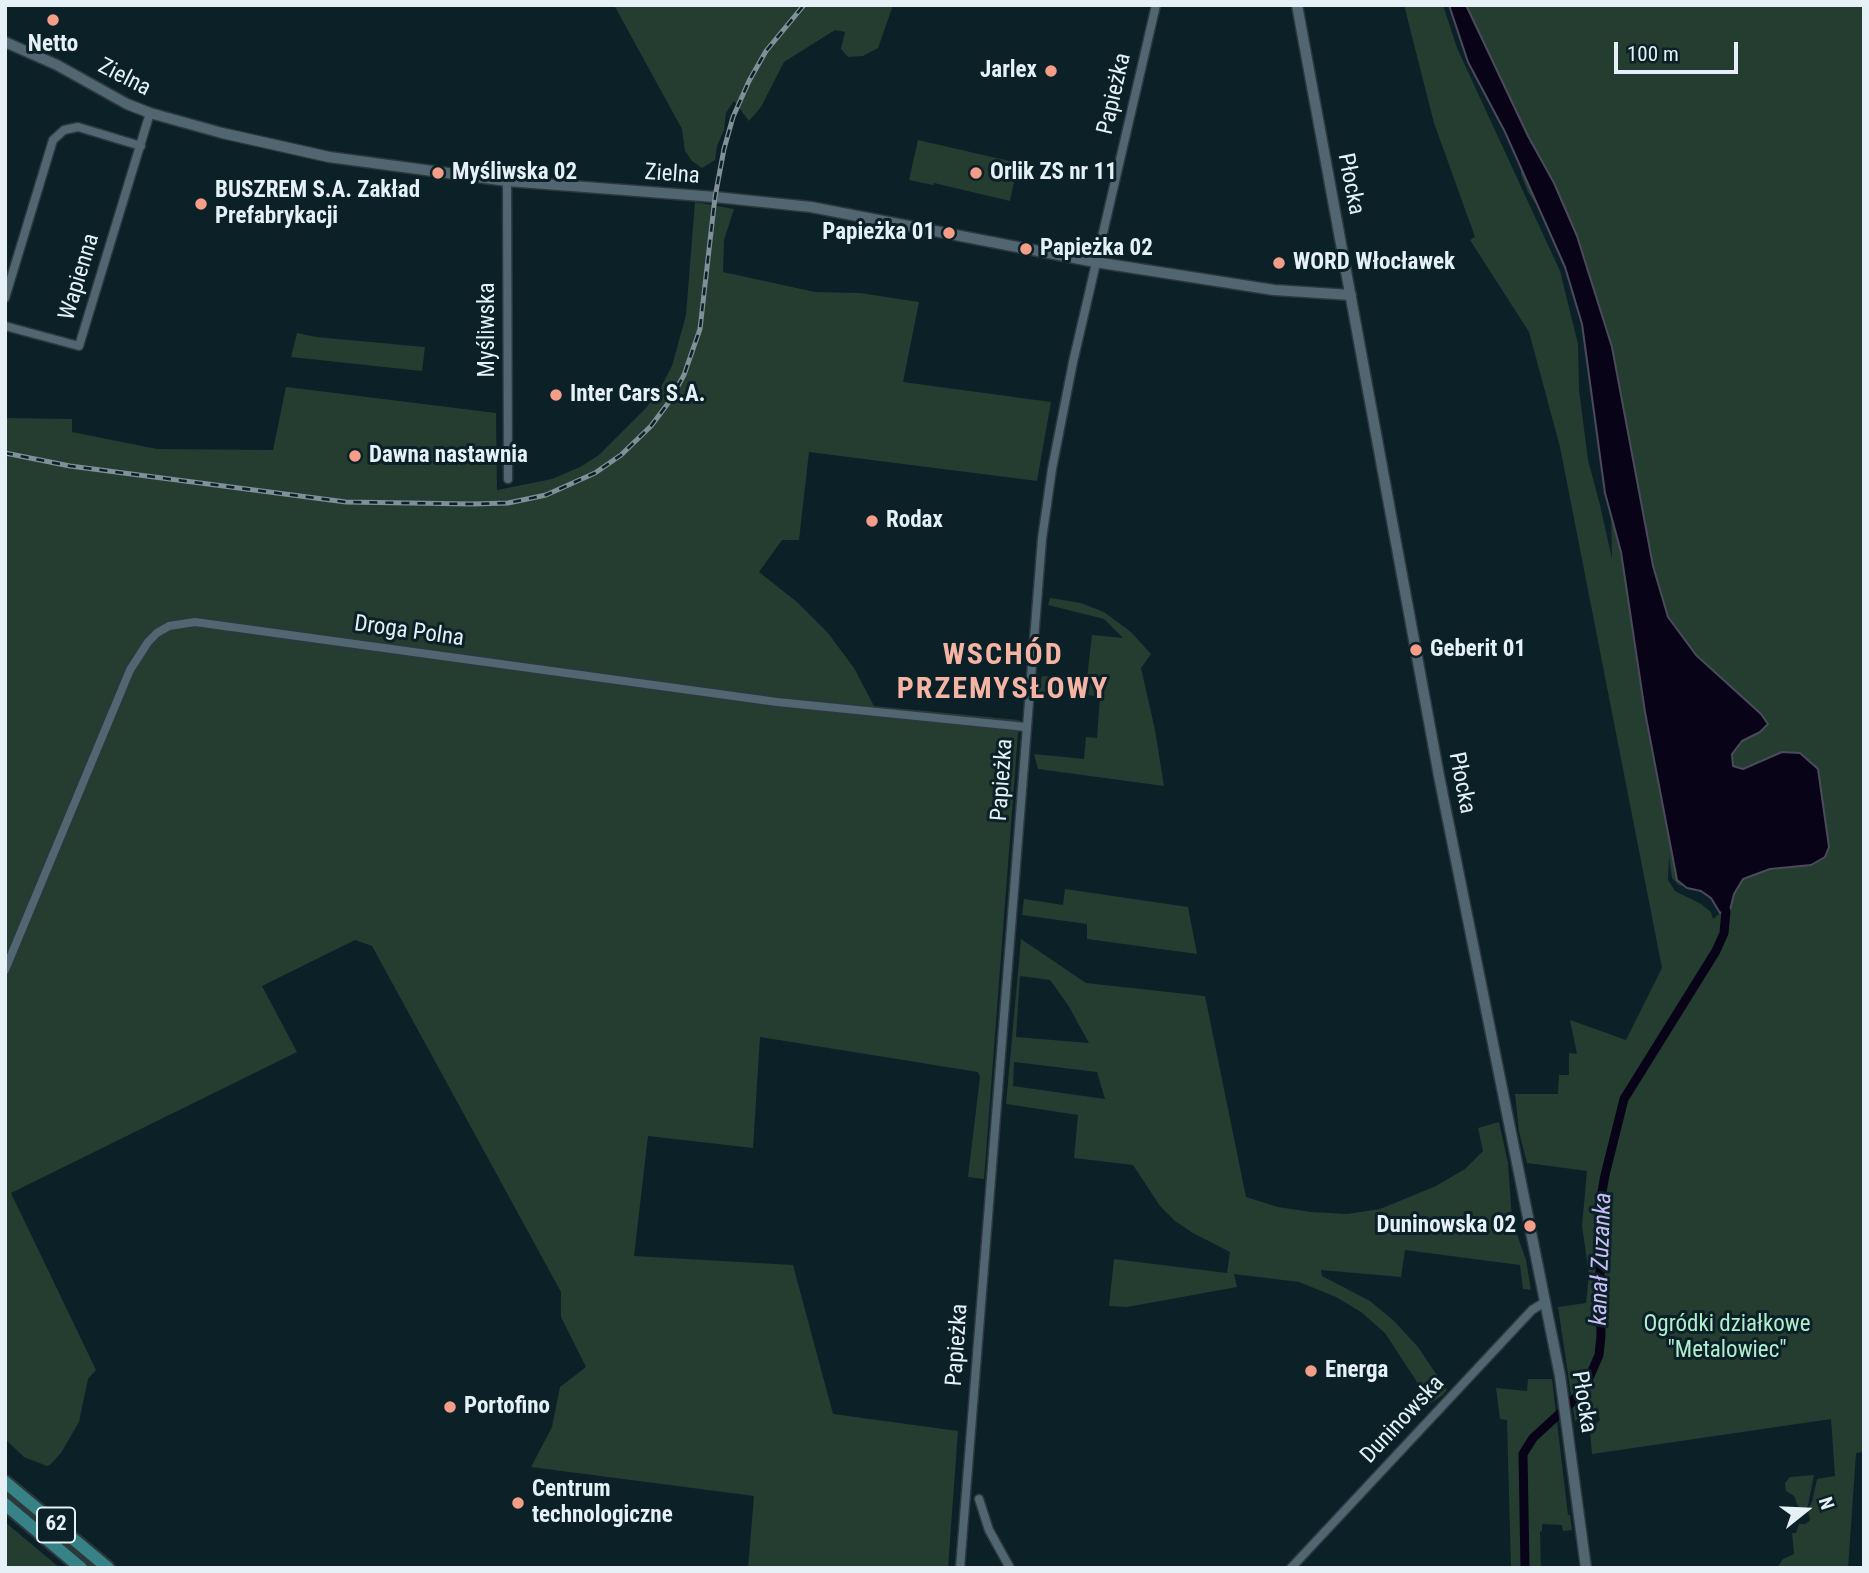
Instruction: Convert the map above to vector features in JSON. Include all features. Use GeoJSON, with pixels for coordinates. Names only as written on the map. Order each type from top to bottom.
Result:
{"type":"FeatureCollection","features":[{"type":"Feature","properties":{"kind":"main road","name":"62"},"geometry":{"type":"LineString","coordinates":[[5,1482],[108,1568]]}},
{"type":"Feature","properties":{"kind":"main road","name":"62"},"geometry":{"type":"LineString","coordinates":[[5,1504],[81,1568]]}},
{"type":"Feature","properties":{"kind":"street","name":"Papieżka"},"geometry":{"type":"LineString","coordinates":[[960,1568],[1037,583],[1052,469],[1095,262],[1156,5]]}},
{"type":"Feature","properties":{"kind":"street","name":"Płocka"},"geometry":{"type":"LineString","coordinates":[[1297,5],[1439,776],[1562,1392],[1586,1568]]}},
{"type":"Feature","properties":{"kind":"street","name":"Zielna"},"geometry":{"type":"LineString","coordinates":[[5,42],[57,65],[127,104],[150,113],[222,133],[342,159],[507,181],[799,205],[1095,262],[1287,292],[1351,295]]}},
{"type":"Feature","properties":{"kind":"street","name":"Wapienna"},"geometry":{"type":"LineString","coordinates":[[5,326],[79,346],[150,113]]}},
{"type":"Feature","properties":{"kind":"street"},"geometry":{"type":"LineString","coordinates":[[5,298],[53,140],[64,130],[78,127],[141,146]]}},
{"type":"Feature","properties":{"kind":"street","name":"Myśliwska"},"geometry":{"type":"LineString","coordinates":[[507,181],[508,479]]}},
{"type":"Feature","properties":{"kind":"street","name":"Droga Polna"},"geometry":{"type":"LineString","coordinates":[[5,970],[130,670],[148,642],[169,626],[204,623],[777,702],[1026,727]]}},
{"type":"Feature","properties":{"kind":"street","name":"Duninowska"},"geometry":{"type":"LineString","coordinates":[[1291,1568],[1532,1310],[1545,1302]]}},
{"type":"Feature","properties":{"kind":"street"},"geometry":{"type":"LineString","coordinates":[[979,1499],[989,1530],[1010,1568]]}},
{"type":"Feature","properties":{"kind":"green space"},"geometry":{"type":"Polygon","coordinates":[[[614,5],[893,5],[878,48],[863,56],[848,57],[841,49],[845,32],[835,30],[784,62],[761,107],[749,121],[734,101],[726,113],[715,160],[702,168],[692,161],[685,151],[682,129],[614,5]]]}},
{"type":"Feature","properties":{"kind":"green space","name":"Ogródki działkowe \"Metalowiec\""},"geometry":{"type":"Polygon","coordinates":[[[1404,5],[1443,5],[1457,48],[1560,271],[1578,344],[1579,390],[1588,460],[1612,559],[1611,503],[1593,352],[1574,287],[1542,213],[1528,192],[1521,174],[1521,159],[1448,5],[1864,5],[1864,1452],[1856,1453],[1848,1568],[1777,1568],[1783,1559],[1794,1554],[1792,1533],[1796,1533],[1799,1524],[1806,1524],[1810,1520],[1808,1510],[1817,1479],[1835,1476],[1831,1419],[1592,1454],[1590,1430],[1600,1420],[1597,1407],[1575,1421],[1558,1307],[1586,1303],[1589,1274],[1582,1226],[1587,1171],[1527,1163],[1519,1132],[1515,1094],[1558,1094],[1559,1075],[1569,1075],[1569,1053],[1577,1054],[1570,1020],[1626,1040],[1662,968],[1560,447],[1529,332],[1470,240],[1475,237],[1434,123],[1404,5]],[[1669,857],[1668,880],[1675,891],[1701,904],[1711,912],[1713,919],[1720,913],[1716,904],[1701,891],[1679,885],[1672,878],[1669,857]]]}},
{"type":"Feature","properties":{"kind":"green space","name":"Orlik ZS nr 11"},"geometry":{"type":"Polygon","coordinates":[[[918,140],[1018,163],[1010,201],[934,183],[933,185],[909,180],[918,140]]]}},
{"type":"Feature","properties":{"kind":"green space"},"geometry":{"type":"Polygon","coordinates":[[[695,202],[734,209],[724,240],[723,272],[815,292],[860,293],[919,302],[903,382],[1051,402],[1037,481],[809,452],[799,540],[782,540],[759,572],[797,602],[828,633],[854,668],[874,706],[1019,720],[984,1179],[968,1177],[980,1077],[978,1072],[760,1037],[753,1148],[648,1136],[634,1256],[793,1265],[833,1414],[958,1431],[948,1568],[748,1568],[754,1496],[531,1467],[552,1427],[560,1387],[586,1367],[561,1317],[561,1292],[372,946],[355,940],[262,986],[297,1052],[11,1193],[96,1370],[88,1379],[79,1422],[61,1453],[47,1466],[24,1457],[5,1439],[5,418],[72,419],[72,432],[157,449],[273,450],[286,387],[496,413],[497,490],[552,479],[599,455],[646,408],[672,366],[686,315],[695,202]]]}},
{"type":"Feature","properties":{"kind":"green space"},"geometry":{"type":"Polygon","coordinates":[[[297,333],[425,347],[422,371],[291,357],[297,333]]]}},
{"type":"Feature","properties":{"kind":"green space"},"geometry":{"type":"Polygon","coordinates":[[[1050,598],[1081,603],[1104,612],[1131,632],[1151,654],[1141,668],[1164,786],[1038,769],[1034,754],[1084,759],[1086,737],[1097,738],[1100,697],[1059,690],[1058,698],[1038,695],[1042,676],[1087,678],[1092,635],[1123,638],[1104,619],[1048,605],[1050,598]]]}},
{"type":"Feature","properties":{"kind":"green space"},"geometry":{"type":"Polygon","coordinates":[[[1065,889],[1188,907],[1197,954],[1087,939],[1087,924],[1022,915],[1024,899],[1063,905],[1065,889]]]}},
{"type":"Feature","properties":{"kind":"green space"},"geometry":{"type":"Polygon","coordinates":[[[1021,939],[1086,983],[1205,996],[1246,1197],[1278,1207],[1311,1212],[1347,1214],[1380,1209],[1436,1186],[1465,1169],[1483,1151],[1478,1128],[1499,1122],[1508,1163],[1512,1220],[1526,1260],[1531,1290],[1523,1289],[1520,1265],[1405,1250],[1401,1277],[1321,1270],[1322,1276],[1370,1301],[1394,1321],[1418,1347],[1447,1390],[1428,1405],[1430,1402],[1385,1333],[1361,1312],[1336,1297],[1299,1282],[1234,1274],[1237,1287],[1127,1307],[1109,1306],[1114,1259],[1227,1273],[1230,1252],[1175,1221],[1160,1206],[1133,1165],[1074,1158],[1078,1115],[1006,1104],[1021,939]],[[1020,976],[1016,1037],[1089,1043],[1068,1005],[1050,980],[1020,976]],[[1014,1062],[1013,1086],[1105,1099],[1097,1072],[1014,1062]]]}},
{"type":"Feature","properties":{"kind":"green space"},"geometry":{"type":"Polygon","coordinates":[[[1528,1379],[1552,1379],[1572,1530],[1563,1531],[1562,1525],[1542,1524],[1541,1568],[1511,1568],[1507,1420],[1500,1419],[1496,1388],[1527,1391],[1528,1379]]]}},
{"type":"Feature","properties":{"kind":"green space"},"geometry":{"type":"Polygon","coordinates":[[[1814,1475],[1808,1505],[1806,1509],[1799,1509],[1794,1496],[1786,1491],[1785,1483],[1790,1477],[1814,1475]]]}},
{"type":"Feature","properties":{"kind":"green space"},"geometry":{"type":"Polygon","coordinates":[[[5,1488],[99,1568],[89,1568],[27,1517],[5,1498],[5,1488]]]}},
{"type":"Feature","properties":{"kind":"green space"},"geometry":{"type":"Polygon","coordinates":[[[5,1522],[60,1568],[5,1568],[5,1522]]]}},
{"type":"Feature","properties":{"kind":"shaded area"},"geometry":{"type":"Polygon","coordinates":[[[1449,5],[1466,5],[1528,136],[1554,183],[1577,236],[1612,347],[1653,566],[1668,617],[1696,655],[1761,714],[1768,724],[1760,732],[1742,741],[1732,754],[1733,766],[1743,769],[1782,752],[1800,753],[1818,769],[1829,847],[1825,857],[1811,865],[1770,869],[1743,879],[1734,894],[1730,910],[1720,913],[1711,898],[1701,891],[1687,888],[1677,880],[1645,712],[1621,552],[1605,493],[1582,324],[1565,267],[1505,132],[1468,62],[1449,5]]]}},
{"type":"Feature","properties":{"kind":"waterway","name":"kanał Zuzanka"},"geometry":{"type":"LineString","coordinates":[[1525,1568],[1523,1454],[1533,1438],[1570,1404],[1586,1385],[1599,1355],[1599,1209],[1624,1099],[1716,951],[1724,933],[1726,911]]}},
{"type":"Feature","properties":{"kind":"railway"},"geometry":{"type":"LineString","coordinates":[[5,453],[70,466],[346,502],[508,503],[546,495],[595,473],[621,455],[651,426],[684,375],[700,329],[715,197],[733,117],[766,51],[804,5]]}},
{"type":"Feature","properties":{"kind":"place","name":"Netto"},"geometry":{"type":"Point","coordinates":[53,20]}},
{"type":"Feature","properties":{"kind":"place","name":"Jarlex"},"geometry":{"type":"Point","coordinates":[1051,71]}},
{"type":"Feature","properties":{"kind":"place","name":"Myśliwska 02"},"geometry":{"type":"Point","coordinates":[438,173]}},
{"type":"Feature","properties":{"kind":"place","name":"Orlik ZS nr 11"},"geometry":{"type":"Point","coordinates":[976,173]}},
{"type":"Feature","properties":{"kind":"place","name":"BUSZREM S.A. Zakład Prefabrykacji"},"geometry":{"type":"Point","coordinates":[201,204]}},
{"type":"Feature","properties":{"kind":"place","name":"Papieżka 01"},"geometry":{"type":"Point","coordinates":[949,233]}},
{"type":"Feature","properties":{"kind":"place","name":"Papieżka 02"},"geometry":{"type":"Point","coordinates":[1026,249]}},
{"type":"Feature","properties":{"kind":"place","name":"WORD Włocławek"},"geometry":{"type":"Point","coordinates":[1279,263]}},
{"type":"Feature","properties":{"kind":"place","name":"Inter Cars S.A."},"geometry":{"type":"Point","coordinates":[556,395]}},
{"type":"Feature","properties":{"kind":"place","name":"Dawna nastawnia"},"geometry":{"type":"Point","coordinates":[355,456]}},
{"type":"Feature","properties":{"kind":"place","name":"Rodax"},"geometry":{"type":"Point","coordinates":[872,521]}},
{"type":"Feature","properties":{"kind":"place","name":"Geberit 01"},"geometry":{"type":"Point","coordinates":[1416,650]}},
{"type":"Feature","properties":{"kind":"place","name":"Duninowska 02"},"geometry":{"type":"Point","coordinates":[1530,1226]}},
{"type":"Feature","properties":{"kind":"place","name":"Energa"},"geometry":{"type":"Point","coordinates":[1311,1371]}},
{"type":"Feature","properties":{"kind":"place","name":"Portofino"},"geometry":{"type":"Point","coordinates":[450,1407]}},
{"type":"Feature","properties":{"kind":"place","name":"Centrum technologiczne"},"geometry":{"type":"Point","coordinates":[518,1503]}},
{"type":"Feature","properties":{"kind":"district","name":"WSCHÓD PRZEMYSŁOWY"},"geometry":{"type":"Point","coordinates":[1003,673]}}]}
